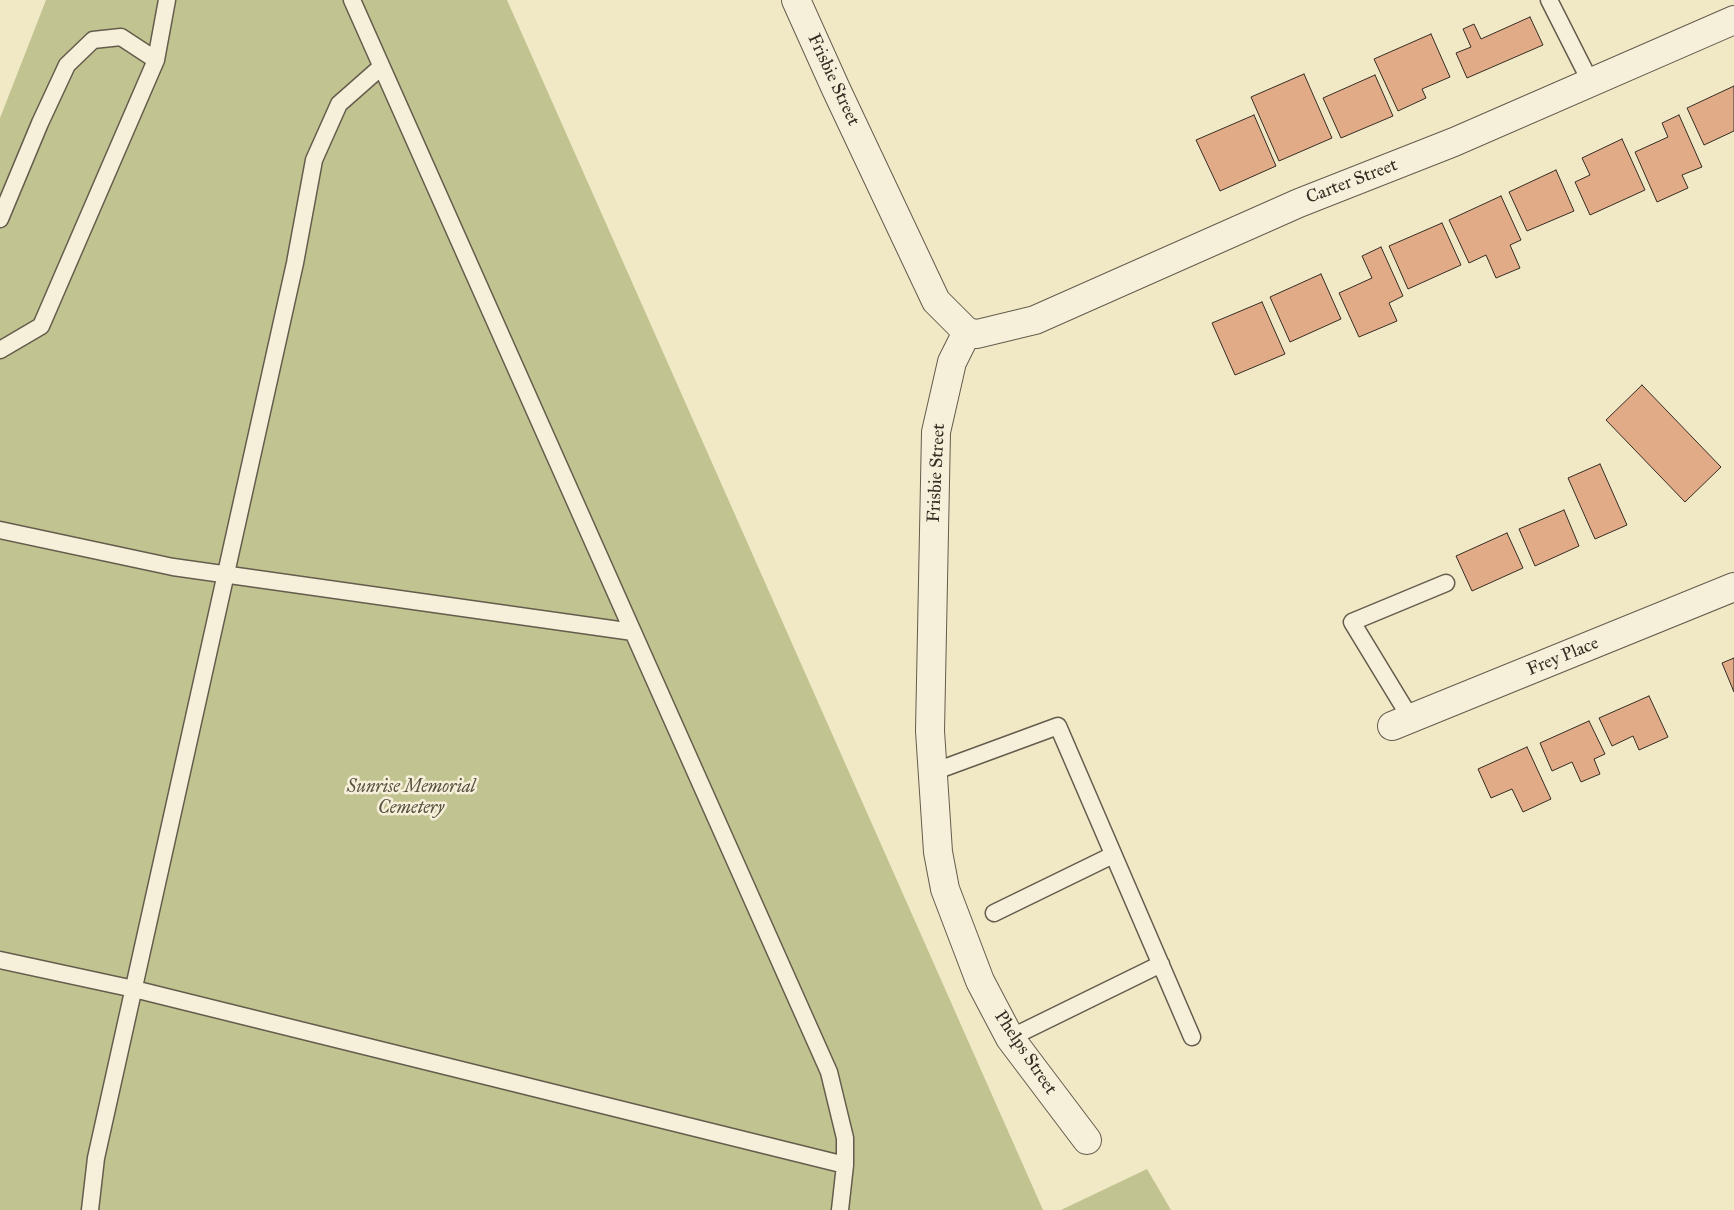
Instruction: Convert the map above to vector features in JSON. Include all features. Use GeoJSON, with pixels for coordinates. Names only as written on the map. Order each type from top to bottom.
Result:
{"type":"FeatureCollection","features":[{"type":"Feature","properties":{"kind":"street","name":"Frisbie Street"},"geometry":{"type":"LineString","coordinates":[[796,0],[936,301],[967,332],[952,362],[936,432],[930,731],[938,852],[945,889],[972,960]]}},
{"type":"Feature","properties":{"kind":"street","name":"Carter Street"},"geometry":{"type":"LineString","coordinates":[[967,332],[977,334],[1035,320],[1299,203],[1454,142],[1734,20]]}},
{"type":"Feature","properties":{"kind":"street","name":"Frey Place"},"geometry":{"type":"LineString","coordinates":[[1401,723],[1734,587]]}},
{"type":"Feature","properties":{"kind":"street","name":"Phelps Street"},"geometry":{"type":"LineString","coordinates":[[972,960],[980,981],[1010,1038],[1087,1140]]}},
{"type":"Feature","properties":{"kind":"lane"},"geometry":{"type":"LineString","coordinates":[[0,350],[42,326],[156,60],[167,0]]}},
{"type":"Feature","properties":{"kind":"lane"},"geometry":{"type":"LineString","coordinates":[[352,0],[829,1072],[845,1138],[845,1165],[840,1210]]}},
{"type":"Feature","properties":{"kind":"lane"},"geometry":{"type":"LineString","coordinates":[[1549,0],[1591,82]]}},
{"type":"Feature","properties":{"kind":"lane"},"geometry":{"type":"LineString","coordinates":[[0,219],[40,123],[67,65],[93,40],[121,37],[156,60]]}},
{"type":"Feature","properties":{"kind":"lane"},"geometry":{"type":"LineString","coordinates":[[90,1210],[96,1158],[295,263],[314,160],[339,104],[382,67]]}},
{"type":"Feature","properties":{"kind":"lane"},"geometry":{"type":"LineString","coordinates":[[0,530],[173,567],[633,632]]}},
{"type":"Feature","properties":{"kind":"lane"},"geometry":{"type":"LineString","coordinates":[[1401,723],[1352,622],[1446,582]]}},
{"type":"Feature","properties":{"kind":"lane"},"geometry":{"type":"LineString","coordinates":[[933,772],[1058,726],[1192,1037]]}},
{"type":"Feature","properties":{"kind":"lane"},"geometry":{"type":"LineString","coordinates":[[994,913],[1113,855]]}},
{"type":"Feature","properties":{"kind":"lane"},"geometry":{"type":"LineString","coordinates":[[0,960],[134,989],[845,1165]]}},
{"type":"Feature","properties":{"kind":"lane"},"geometry":{"type":"LineString","coordinates":[[1010,1038],[1161,964]]}},
{"type":"Feature","properties":{"kind":"green space","name":"Sunrise Memorial Cemetery"},"geometry":{"type":"Polygon","coordinates":[[[46,0],[507,0],[1043,1210],[0,1210],[0,118],[46,0]]]}},
{"type":"Feature","properties":{"kind":"green space"},"geometry":{"type":"Polygon","coordinates":[[[1147,1169],[1171,1210],[1061,1210],[1147,1169]]]}},
{"type":"Feature","properties":{"kind":"building"},"geometry":{"type":"Polygon","coordinates":[[[1530,17],[1543,45],[1467,78],[1456,53],[1471,47],[1463,29],[1474,24],[1481,39],[1530,17]]]}},
{"type":"Feature","properties":{"kind":"building"},"geometry":{"type":"Polygon","coordinates":[[[1431,34],[1450,77],[1422,89],[1426,98],[1398,111],[1374,59],[1431,34]]]}},
{"type":"Feature","properties":{"kind":"building"},"geometry":{"type":"Polygon","coordinates":[[[1304,74],[1332,138],[1279,161],[1251,97],[1304,74]]]}},
{"type":"Feature","properties":{"kind":"building"},"geometry":{"type":"Polygon","coordinates":[[[1375,75],[1393,116],[1341,138],[1323,98],[1375,75]]]}},
{"type":"Feature","properties":{"kind":"building"},"geometry":{"type":"Polygon","coordinates":[[[1734,86],[1734,131],[1704,145],[1687,108],[1734,86]]]}},
{"type":"Feature","properties":{"kind":"building"},"geometry":{"type":"Polygon","coordinates":[[[1254,115],[1276,166],[1220,191],[1196,140],[1254,115]]]}},
{"type":"Feature","properties":{"kind":"building"},"geometry":{"type":"Polygon","coordinates":[[[1679,115],[1702,167],[1682,175],[1688,188],[1657,202],[1635,152],[1668,137],[1662,123],[1679,115]]]}},
{"type":"Feature","properties":{"kind":"building"},"geometry":{"type":"Polygon","coordinates":[[[1622,139],[1645,190],[1590,215],[1575,182],[1590,175],[1582,158],[1622,139]]]}},
{"type":"Feature","properties":{"kind":"building"},"geometry":{"type":"Polygon","coordinates":[[[1556,170],[1574,211],[1527,231],[1509,192],[1556,170]]]}},
{"type":"Feature","properties":{"kind":"building"},"geometry":{"type":"Polygon","coordinates":[[[1501,196],[1521,240],[1510,245],[1520,268],[1496,278],[1486,255],[1469,263],[1449,220],[1501,196]]]}},
{"type":"Feature","properties":{"kind":"building"},"geometry":{"type":"Polygon","coordinates":[[[1442,223],[1461,265],[1408,289],[1389,246],[1442,223]]]}},
{"type":"Feature","properties":{"kind":"building"},"geometry":{"type":"Polygon","coordinates":[[[1381,247],[1403,296],[1389,303],[1397,321],[1359,337],[1339,293],[1372,278],[1362,256],[1381,247]]]}},
{"type":"Feature","properties":{"kind":"building"},"geometry":{"type":"Polygon","coordinates":[[[1321,274],[1341,319],[1290,342],[1270,297],[1321,274]]]}},
{"type":"Feature","properties":{"kind":"building"},"geometry":{"type":"Polygon","coordinates":[[[1262,302],[1285,354],[1235,375],[1212,323],[1262,302]]]}},
{"type":"Feature","properties":{"kind":"building"},"geometry":{"type":"Polygon","coordinates":[[[1642,385],[1721,467],[1685,502],[1606,420],[1642,385]]]}},
{"type":"Feature","properties":{"kind":"building"},"geometry":{"type":"Polygon","coordinates":[[[1600,464],[1627,525],[1595,539],[1568,478],[1600,464]]]}},
{"type":"Feature","properties":{"kind":"building"},"geometry":{"type":"Polygon","coordinates":[[[1564,510],[1579,546],[1535,566],[1519,529],[1564,510]]]}},
{"type":"Feature","properties":{"kind":"building"},"geometry":{"type":"Polygon","coordinates":[[[1507,533],[1523,568],[1472,591],[1456,556],[1507,533]]]}},
{"type":"Feature","properties":{"kind":"building"},"geometry":{"type":"Polygon","coordinates":[[[1734,658],[1734,692],[1722,663],[1734,658]]]}},
{"type":"Feature","properties":{"kind":"building"},"geometry":{"type":"Polygon","coordinates":[[[1649,696],[1668,737],[1639,750],[1633,736],[1612,746],[1599,718],[1649,696]]]}},
{"type":"Feature","properties":{"kind":"building"},"geometry":{"type":"Polygon","coordinates":[[[1589,721],[1605,754],[1594,759],[1600,774],[1581,782],[1572,762],[1552,771],[1540,743],[1589,721]]]}},
{"type":"Feature","properties":{"kind":"building"},"geometry":{"type":"Polygon","coordinates":[[[1527,747],[1551,799],[1523,812],[1512,789],[1491,798],[1478,769],[1527,747]]]}}]}
